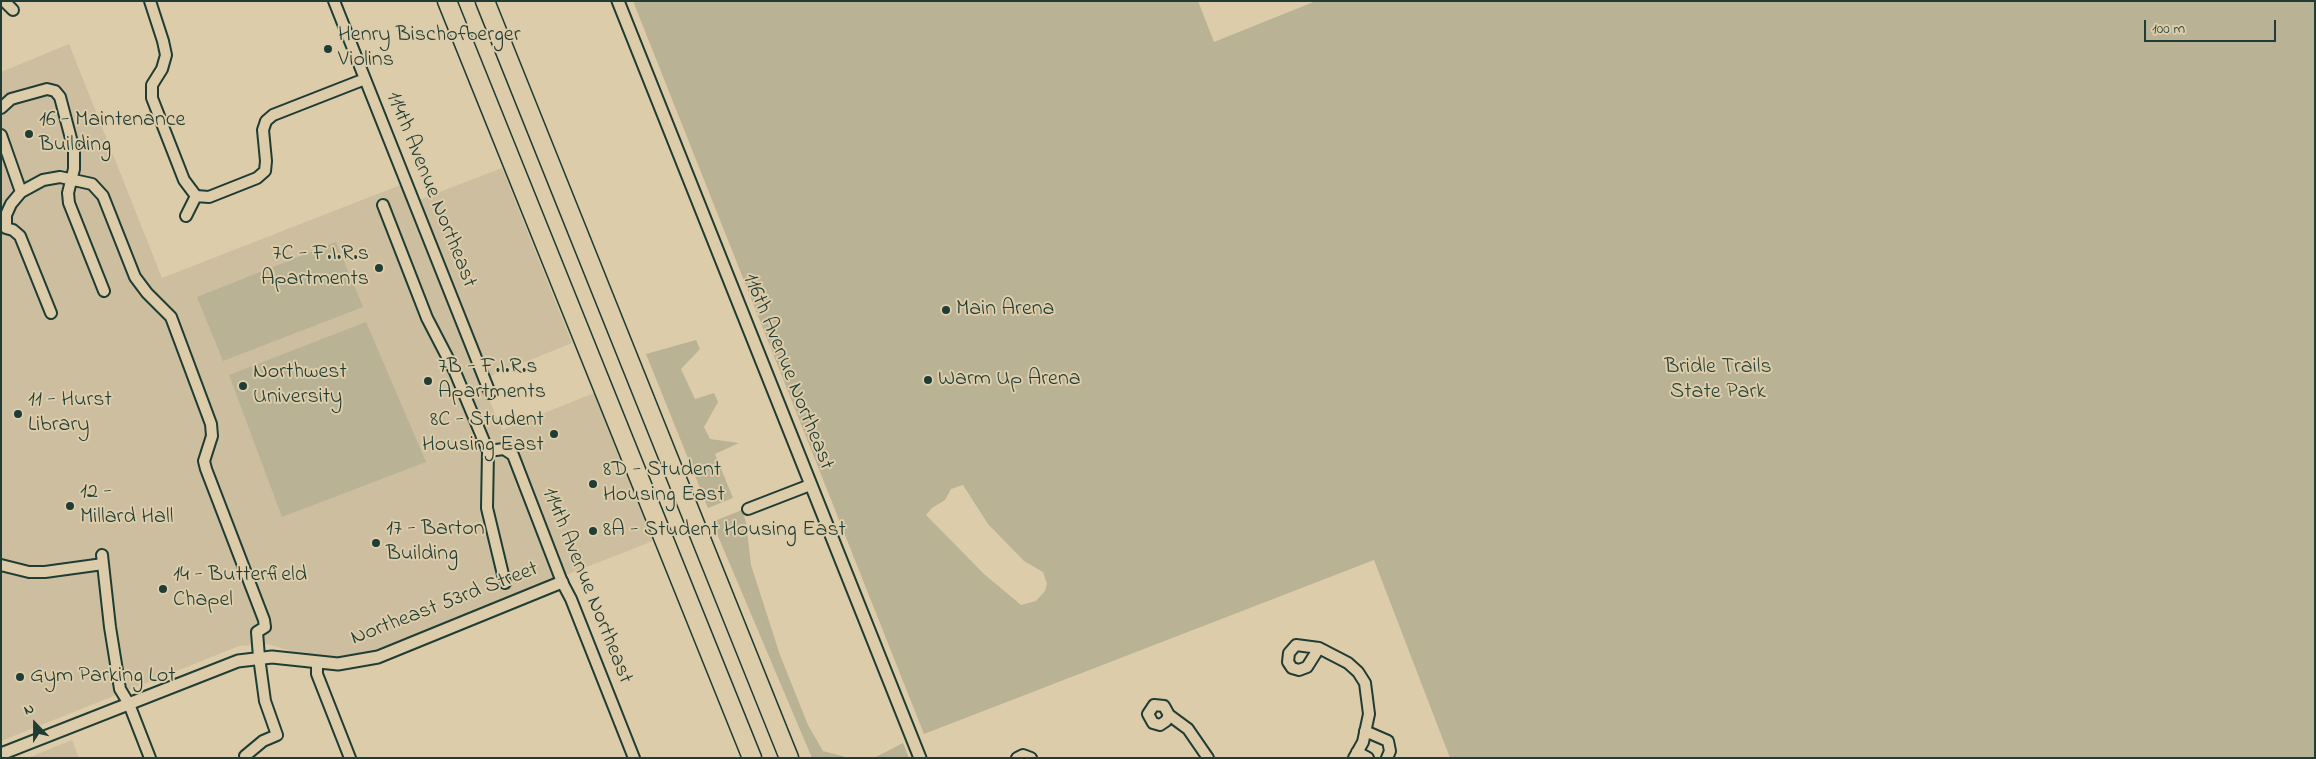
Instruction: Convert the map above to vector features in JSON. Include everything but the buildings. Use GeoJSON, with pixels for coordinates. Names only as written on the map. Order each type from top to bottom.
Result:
{"type":"FeatureCollection","features":[{"type":"Feature","properties":{"kind":"highway"},"geometry":{"type":"LineString","coordinates":[[447,1],[752,758]]}},
{"type":"Feature","properties":{"kind":"highway"},"geometry":{"type":"LineString","coordinates":[[484,1],[789,758]]}},
{"type":"Feature","properties":{"kind":"street"},"geometry":{"type":"LineString","coordinates":[[4,1],[14,10]]}},
{"type":"Feature","properties":{"kind":"street"},"geometry":{"type":"LineString","coordinates":[[150,1],[164,41],[166,55],[162,69],[152,85],[152,98],[184,180],[196,196],[209,197],[257,178],[264,170],[266,161],[263,130],[266,121],[273,115],[365,79]]}},
{"type":"Feature","properties":{"kind":"street","name":"114th Avenue Northeast"},"geometry":{"type":"LineString","coordinates":[[334,1],[490,393]]}},
{"type":"Feature","properties":{"kind":"street","name":"116th Avenue Northeast"},"geometry":{"type":"LineString","coordinates":[[618,1],[920,758]]}},
{"type":"Feature","properties":{"kind":"street"},"geometry":{"type":"LineString","coordinates":[[1,108],[11,99],[23,94],[48,89],[56,91],[60,97],[72,141],[74,169],[68,193],[69,203],[104,291]]}},
{"type":"Feature","properties":{"kind":"street"},"geometry":{"type":"LineString","coordinates":[[1,135],[21,192]]}},
{"type":"Feature","properties":{"kind":"street"},"geometry":{"type":"LineString","coordinates":[[51,313],[20,236],[13,230],[3,229],[11,204],[21,192],[43,180],[60,177],[92,184],[103,196],[136,277],[147,293],[170,317],[211,424],[212,436],[204,461],[264,620],[265,628],[257,632],[259,657],[266,701],[277,735],[263,741],[245,756]]}},
{"type":"Feature","properties":{"kind":"street"},"geometry":{"type":"LineString","coordinates":[[186,216],[196,196]]}},
{"type":"Feature","properties":{"kind":"street"},"geometry":{"type":"LineString","coordinates":[[384,205],[427,318],[455,372],[488,451],[487,508],[505,583]]}},
{"type":"Feature","properties":{"kind":"street","name":"114th Avenue Northeast"},"geometry":{"type":"LineString","coordinates":[[488,451],[504,449],[513,455],[562,582],[634,758]]}},
{"type":"Feature","properties":{"kind":"street"},"geometry":{"type":"LineString","coordinates":[[748,509],[810,484]]}},
{"type":"Feature","properties":{"kind":"street"},"geometry":{"type":"LineString","coordinates":[[1,565],[29,572],[45,572],[102,559],[118,682],[150,758]]}},
{"type":"Feature","properties":{"kind":"street","name":"Northeast 53rd Street"},"geometry":{"type":"LineString","coordinates":[[1,754],[238,661],[259,657],[286,658],[317,664],[338,664],[378,657],[562,582]]}},
{"type":"Feature","properties":{"kind":"street"},"geometry":{"type":"LineString","coordinates":[[1319,648],[1348,663],[1358,672],[1365,684],[1369,714],[1363,742],[1356,755],[1368,758]]}},
{"type":"Feature","properties":{"kind":"street"},"geometry":{"type":"LineString","coordinates":[[317,664],[317,674],[350,758]]}},
{"type":"Feature","properties":{"kind":"street"},"geometry":{"type":"LineString","coordinates":[[1168,715],[1188,729],[1208,758]]}},
{"type":"Feature","properties":{"kind":"street"},"geometry":{"type":"LineString","coordinates":[[1365,732],[1388,741],[1390,748],[1388,756]]}},
{"type":"Feature","properties":{"kind":"street"},"geometry":{"type":"LineString","coordinates":[[1017,758],[1023,756],[1031,758]]}},
{"type":"Feature","properties":{"kind":"shaded area","name":"Northwest University"},"geometry":{"type":"Polygon","coordinates":[[[69,44],[162,278],[403,184],[411,203],[502,168],[572,343],[481,380],[502,430],[594,393],[653,541],[347,661],[297,653],[268,644],[239,646],[1,741],[1,72],[69,44]]]}},
{"type":"Feature","properties":{"kind":"shaded area"},"geometry":{"type":"Polygon","coordinates":[[[72,740],[79,758],[28,758],[72,740]]]}},
{"type":"Feature","properties":{"kind":"green space","name":"Bridle Trails State Park"},"geometry":{"type":"Polygon","coordinates":[[[633,1],[1198,1],[1214,42],[1316,1],[2315,1],[2315,758],[1450,758],[1374,560],[924,734],[633,1]],[[963,485],[951,489],[945,500],[932,508],[926,515],[984,574],[1021,605],[1036,601],[1045,591],[1047,584],[1043,572],[1024,561],[988,524],[963,485]]]}},
{"type":"Feature","properties":{"kind":"green space"},"geometry":{"type":"Polygon","coordinates":[[[336,242],[363,307],[223,361],[197,297],[336,242]]]}},
{"type":"Feature","properties":{"kind":"green space"},"geometry":{"type":"Polygon","coordinates":[[[366,322],[426,462],[282,517],[229,375],[366,322]]]}},
{"type":"Feature","properties":{"kind":"green space"},"geometry":{"type":"Polygon","coordinates":[[[696,340],[700,349],[681,369],[695,399],[714,393],[718,402],[704,427],[710,439],[739,443],[715,454],[733,498],[708,508],[646,354],[696,340]]]}},
{"type":"Feature","properties":{"kind":"green space"},"geometry":{"type":"Polygon","coordinates":[[[742,510],[746,522],[751,565],[780,655],[808,725],[823,751],[849,758],[812,758],[712,522],[742,510]]]}},
{"type":"Feature","properties":{"kind":"green space"},"geometry":{"type":"Polygon","coordinates":[[[903,743],[909,758],[874,758],[903,743]]]}},
{"type":"Feature","properties":{"kind":"place","name":"Henry Bischofberger Violins"},"geometry":{"type":"Point","coordinates":[328,49]}},
{"type":"Feature","properties":{"kind":"place","name":"16 - Maintenance Building"},"geometry":{"type":"Point","coordinates":[29,134]}},
{"type":"Feature","properties":{"kind":"place","name":"7C - F.I.R.s Apartments"},"geometry":{"type":"Point","coordinates":[379,268]}},
{"type":"Feature","properties":{"kind":"place","name":"Main Arena"},"geometry":{"type":"Point","coordinates":[946,310]}},
{"type":"Feature","properties":{"kind":"place","name":"Warm Up Arena"},"geometry":{"type":"Point","coordinates":[928,380]}},
{"type":"Feature","properties":{"kind":"place","name":"7B - F.I.R.s Apartments"},"geometry":{"type":"Point","coordinates":[428,381]}},
{"type":"Feature","properties":{"kind":"place","name":"Northwest University"},"geometry":{"type":"Point","coordinates":[243,386]}},
{"type":"Feature","properties":{"kind":"place","name":"11 - Hurst Library"},"geometry":{"type":"Point","coordinates":[18,414]}},
{"type":"Feature","properties":{"kind":"place","name":"8C - Student Housing East"},"geometry":{"type":"Point","coordinates":[554,434]}},
{"type":"Feature","properties":{"kind":"place","name":"8D - Student Housing East"},"geometry":{"type":"Point","coordinates":[593,484]}},
{"type":"Feature","properties":{"kind":"place","name":"12 - Millard Hall"},"geometry":{"type":"Point","coordinates":[70,506]}},
{"type":"Feature","properties":{"kind":"place","name":"8A - Student Housing East"},"geometry":{"type":"Point","coordinates":[593,531]}},
{"type":"Feature","properties":{"kind":"place","name":"17 - Barton Building"},"geometry":{"type":"Point","coordinates":[376,543]}},
{"type":"Feature","properties":{"kind":"place","name":"14 - Butterfield Chapel"},"geometry":{"type":"Point","coordinates":[163,589]}},
{"type":"Feature","properties":{"kind":"place","name":"Gym Parking Lot"},"geometry":{"type":"Point","coordinates":[20,677]}}]}
